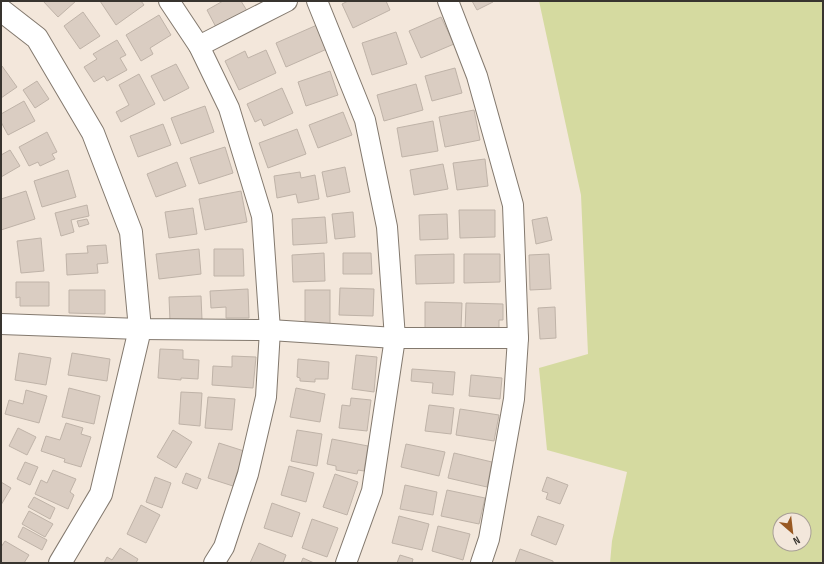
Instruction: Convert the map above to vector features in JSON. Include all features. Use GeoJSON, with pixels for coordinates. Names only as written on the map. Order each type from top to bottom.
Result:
{"type":"FeatureCollection","features":[{"type":"Feature","properties":{"kind":"street"},"geometry":{"type":"LineString","coordinates":[[169,1],[199,46],[229,108],[262,216],[270,330],[266,397],[248,474],[224,547],[214,563]]}},
{"type":"Feature","properties":{"kind":"street"},"geometry":{"type":"LineString","coordinates":[[199,46],[287,1]]}},
{"type":"Feature","properties":{"kind":"street"},"geometry":{"type":"LineString","coordinates":[[317,1],[365,120],[388,227],[395,338],[372,492],[346,563]]}},
{"type":"Feature","properties":{"kind":"street"},"geometry":{"type":"LineString","coordinates":[[448,1],[477,76],[513,205],[518,338],[514,399],[489,539],[481,563]]}},
{"type":"Feature","properties":{"kind":"street"},"geometry":{"type":"LineString","coordinates":[[1,10],[37,38],[92,133],[131,232],[140,329],[101,494],[60,563]]}},
{"type":"Feature","properties":{"kind":"street"},"geometry":{"type":"LineString","coordinates":[[1,324],[140,329],[270,330],[395,338],[518,338]]}},
{"type":"Feature","properties":{"kind":"green space"},"geometry":{"type":"Polygon","coordinates":[[[539,1],[823,1],[823,563],[610,563],[612,541],[627,472],[547,450],[539,368],[588,354],[581,195],[539,1]]]}},
{"type":"Feature","properties":{"kind":"building"},"geometry":{"type":"Polygon","coordinates":[[[43,1],[76,1],[58,17],[43,1]]]}},
{"type":"Feature","properties":{"kind":"building"},"geometry":{"type":"Polygon","coordinates":[[[100,1],[141,1],[144,5],[116,25],[100,1]]]}},
{"type":"Feature","properties":{"kind":"building"},"geometry":{"type":"Polygon","coordinates":[[[223,1],[241,1],[249,14],[218,31],[207,10],[223,1]]]}},
{"type":"Feature","properties":{"kind":"building"},"geometry":{"type":"Polygon","coordinates":[[[348,1],[386,1],[390,10],[353,28],[342,4],[348,1]]]}},
{"type":"Feature","properties":{"kind":"building"},"geometry":{"type":"Polygon","coordinates":[[[472,1],[493,1],[493,2],[477,10],[472,1]]]}},
{"type":"Feature","properties":{"kind":"building"},"geometry":{"type":"Polygon","coordinates":[[[83,12],[100,36],[80,49],[64,26],[83,12]]]}},
{"type":"Feature","properties":{"kind":"building"},"geometry":{"type":"Polygon","coordinates":[[[159,15],[171,35],[150,48],[153,54],[141,61],[126,35],[159,15]]]}},
{"type":"Feature","properties":{"kind":"building"},"geometry":{"type":"Polygon","coordinates":[[[441,17],[454,44],[421,58],[409,31],[441,17]]]}},
{"type":"Feature","properties":{"kind":"building"},"geometry":{"type":"Polygon","coordinates":[[[317,25],[327,49],[286,67],[276,43],[317,25]]]}},
{"type":"Feature","properties":{"kind":"building"},"geometry":{"type":"Polygon","coordinates":[[[396,32],[407,64],[372,75],[362,43],[396,32]]]}},
{"type":"Feature","properties":{"kind":"building"},"geometry":{"type":"Polygon","coordinates":[[[117,40],[126,55],[120,58],[127,70],[107,81],[104,76],[94,82],[84,67],[97,59],[93,54],[117,40]]]}},
{"type":"Feature","properties":{"kind":"building"},"geometry":{"type":"Polygon","coordinates":[[[266,50],[276,73],[239,90],[225,61],[245,51],[248,58],[266,50]]]}},
{"type":"Feature","properties":{"kind":"building"},"geometry":{"type":"Polygon","coordinates":[[[176,64],[189,88],[164,101],[151,76],[176,64]]]}},
{"type":"Feature","properties":{"kind":"building"},"geometry":{"type":"Polygon","coordinates":[[[2,66],[17,87],[1,98],[1,67],[2,66]]]}},
{"type":"Feature","properties":{"kind":"building"},"geometry":{"type":"Polygon","coordinates":[[[455,68],[462,93],[432,101],[425,76],[455,68]]]}},
{"type":"Feature","properties":{"kind":"building"},"geometry":{"type":"Polygon","coordinates":[[[330,71],[338,95],[306,106],[298,82],[330,71]]]}},
{"type":"Feature","properties":{"kind":"building"},"geometry":{"type":"Polygon","coordinates":[[[139,74],[155,104],[121,122],[116,112],[129,105],[119,85],[139,74]]]}},
{"type":"Feature","properties":{"kind":"building"},"geometry":{"type":"Polygon","coordinates":[[[37,81],[49,99],[35,108],[23,90],[37,81]]]}},
{"type":"Feature","properties":{"kind":"building"},"geometry":{"type":"Polygon","coordinates":[[[416,84],[423,110],[384,121],[377,95],[416,84]]]}},
{"type":"Feature","properties":{"kind":"building"},"geometry":{"type":"Polygon","coordinates":[[[282,88],[293,113],[264,126],[261,119],[255,122],[247,104],[282,88]]]}},
{"type":"Feature","properties":{"kind":"building"},"geometry":{"type":"Polygon","coordinates":[[[24,101],[35,121],[8,135],[1,122],[1,114],[24,101]]]}},
{"type":"Feature","properties":{"kind":"building"},"geometry":{"type":"Polygon","coordinates":[[[205,106],[214,132],[181,144],[171,118],[205,106]]]}},
{"type":"Feature","properties":{"kind":"building"},"geometry":{"type":"Polygon","coordinates":[[[474,110],[480,140],[445,147],[439,117],[474,110]]]}},
{"type":"Feature","properties":{"kind":"building"},"geometry":{"type":"Polygon","coordinates":[[[343,112],[352,135],[318,148],[309,125],[343,112]]]}},
{"type":"Feature","properties":{"kind":"building"},"geometry":{"type":"Polygon","coordinates":[[[433,121],[438,151],[402,157],[397,128],[433,121]]]}},
{"type":"Feature","properties":{"kind":"building"},"geometry":{"type":"Polygon","coordinates":[[[163,124],[171,145],[138,157],[130,136],[163,124]]]}},
{"type":"Feature","properties":{"kind":"building"},"geometry":{"type":"Polygon","coordinates":[[[297,129],[306,154],[268,168],[259,143],[297,129]]]}},
{"type":"Feature","properties":{"kind":"building"},"geometry":{"type":"Polygon","coordinates":[[[47,132],[57,152],[52,154],[55,159],[40,166],[38,162],[29,166],[19,147],[47,132]]]}},
{"type":"Feature","properties":{"kind":"building"},"geometry":{"type":"Polygon","coordinates":[[[225,147],[233,173],[199,184],[190,158],[225,147]]]}},
{"type":"Feature","properties":{"kind":"building"},"geometry":{"type":"Polygon","coordinates":[[[10,150],[20,166],[1,177],[1,155],[10,150]]]}},
{"type":"Feature","properties":{"kind":"building"},"geometry":{"type":"Polygon","coordinates":[[[485,159],[488,186],[457,190],[453,163],[485,159]]]}},
{"type":"Feature","properties":{"kind":"building"},"geometry":{"type":"Polygon","coordinates":[[[177,162],[186,186],[156,197],[147,174],[177,162]]]}},
{"type":"Feature","properties":{"kind":"building"},"geometry":{"type":"Polygon","coordinates":[[[443,164],[448,189],[414,195],[410,170],[443,164]]]}},
{"type":"Feature","properties":{"kind":"building"},"geometry":{"type":"Polygon","coordinates":[[[345,167],[350,192],[327,197],[322,172],[345,167]]]}},
{"type":"Feature","properties":{"kind":"building"},"geometry":{"type":"Polygon","coordinates":[[[68,170],[76,197],[42,207],[34,181],[68,170]]]}},
{"type":"Feature","properties":{"kind":"building"},"geometry":{"type":"Polygon","coordinates":[[[300,172],[301,178],[315,175],[319,199],[298,203],[296,194],[277,198],[274,176],[300,172]]]}},
{"type":"Feature","properties":{"kind":"building"},"geometry":{"type":"Polygon","coordinates":[[[26,191],[35,219],[1,230],[1,199],[26,191]]]}},
{"type":"Feature","properties":{"kind":"building"},"geometry":{"type":"Polygon","coordinates":[[[241,191],[247,222],[205,230],[199,199],[241,191]]]}},
{"type":"Feature","properties":{"kind":"building"},"geometry":{"type":"Polygon","coordinates":[[[87,205],[89,216],[71,220],[74,232],[61,236],[55,213],[87,205]]]}},
{"type":"Feature","properties":{"kind":"building"},"geometry":{"type":"Polygon","coordinates":[[[193,208],[197,234],[169,238],[165,212],[193,208]]]}},
{"type":"Feature","properties":{"kind":"building"},"geometry":{"type":"Polygon","coordinates":[[[459,210],[495,210],[495,237],[460,238],[459,210]]]}},
{"type":"Feature","properties":{"kind":"building"},"geometry":{"type":"Polygon","coordinates":[[[353,212],[355,237],[335,239],[332,214],[353,212]]]}},
{"type":"Feature","properties":{"kind":"building"},"geometry":{"type":"Polygon","coordinates":[[[447,214],[448,239],[420,240],[419,215],[447,214]]]}},
{"type":"Feature","properties":{"kind":"building"},"geometry":{"type":"Polygon","coordinates":[[[325,217],[327,243],[293,245],[292,219],[325,217]]]}},
{"type":"Feature","properties":{"kind":"building"},"geometry":{"type":"Polygon","coordinates":[[[547,217],[552,240],[536,244],[532,220],[547,217]]]}},
{"type":"Feature","properties":{"kind":"building"},"geometry":{"type":"Polygon","coordinates":[[[87,219],[89,224],[79,227],[77,221],[87,219]]]}},
{"type":"Feature","properties":{"kind":"building"},"geometry":{"type":"Polygon","coordinates":[[[41,238],[44,271],[21,273],[17,241],[41,238]]]}},
{"type":"Feature","properties":{"kind":"building"},"geometry":{"type":"Polygon","coordinates":[[[106,245],[108,263],[97,264],[98,273],[67,275],[66,254],[88,253],[87,246],[106,245]]]}},
{"type":"Feature","properties":{"kind":"building"},"geometry":{"type":"Polygon","coordinates":[[[199,249],[201,274],[159,279],[156,254],[199,249]]]}},
{"type":"Feature","properties":{"kind":"building"},"geometry":{"type":"Polygon","coordinates":[[[214,249],[243,249],[244,276],[214,276],[214,249]]]}},
{"type":"Feature","properties":{"kind":"building"},"geometry":{"type":"Polygon","coordinates":[[[324,253],[325,281],[293,282],[292,255],[324,253]]]}},
{"type":"Feature","properties":{"kind":"building"},"geometry":{"type":"Polygon","coordinates":[[[343,253],[371,253],[372,274],[343,274],[343,253]]]}},
{"type":"Feature","properties":{"kind":"building"},"geometry":{"type":"Polygon","coordinates":[[[454,254],[454,283],[416,284],[415,255],[454,254]]]}},
{"type":"Feature","properties":{"kind":"building"},"geometry":{"type":"Polygon","coordinates":[[[464,254],[500,254],[500,282],[464,283],[464,254]]]}},
{"type":"Feature","properties":{"kind":"building"},"geometry":{"type":"Polygon","coordinates":[[[549,254],[551,289],[530,290],[529,255],[549,254]]]}},
{"type":"Feature","properties":{"kind":"building"},"geometry":{"type":"Polygon","coordinates":[[[16,282],[49,282],[49,306],[20,306],[20,297],[16,298],[16,282]]]}},
{"type":"Feature","properties":{"kind":"building"},"geometry":{"type":"Polygon","coordinates":[[[340,288],[374,289],[373,316],[339,315],[340,288]]]}},
{"type":"Feature","properties":{"kind":"building"},"geometry":{"type":"Polygon","coordinates":[[[248,289],[249,318],[226,318],[226,307],[211,308],[210,291],[248,289]]]}},
{"type":"Feature","properties":{"kind":"building"},"geometry":{"type":"Polygon","coordinates":[[[69,290],[105,290],[105,314],[69,313],[69,290]]]}},
{"type":"Feature","properties":{"kind":"building"},"geometry":{"type":"Polygon","coordinates":[[[305,290],[330,290],[330,325],[305,325],[305,290]]]}},
{"type":"Feature","properties":{"kind":"building"},"geometry":{"type":"Polygon","coordinates":[[[201,296],[202,320],[170,321],[169,297],[201,296]]]}},
{"type":"Feature","properties":{"kind":"building"},"geometry":{"type":"Polygon","coordinates":[[[425,302],[462,303],[461,329],[425,328],[425,302]]]}},
{"type":"Feature","properties":{"kind":"building"},"geometry":{"type":"Polygon","coordinates":[[[466,303],[503,304],[503,320],[499,320],[499,332],[465,331],[466,303]]]}},
{"type":"Feature","properties":{"kind":"building"},"geometry":{"type":"Polygon","coordinates":[[[555,307],[556,338],[540,339],[538,308],[555,307]]]}},
{"type":"Feature","properties":{"kind":"building"},"geometry":{"type":"Polygon","coordinates":[[[160,349],[183,350],[183,359],[199,360],[198,379],[181,378],[181,380],[158,378],[160,349]]]}},
{"type":"Feature","properties":{"kind":"building"},"geometry":{"type":"Polygon","coordinates":[[[19,353],[51,358],[46,385],[15,380],[19,353]]]}},
{"type":"Feature","properties":{"kind":"building"},"geometry":{"type":"Polygon","coordinates":[[[72,353],[110,359],[107,381],[68,375],[72,353]]]}},
{"type":"Feature","properties":{"kind":"building"},"geometry":{"type":"Polygon","coordinates":[[[356,355],[377,357],[374,392],[352,389],[356,355]]]}},
{"type":"Feature","properties":{"kind":"building"},"geometry":{"type":"Polygon","coordinates":[[[232,356],[256,357],[253,388],[212,385],[213,366],[232,367],[232,356]]]}},
{"type":"Feature","properties":{"kind":"building"},"geometry":{"type":"Polygon","coordinates":[[[298,359],[329,362],[328,379],[315,379],[315,382],[300,381],[300,378],[297,377],[298,359]]]}},
{"type":"Feature","properties":{"kind":"building"},"geometry":{"type":"Polygon","coordinates":[[[412,369],[455,372],[453,395],[432,393],[433,383],[411,381],[412,369]]]}},
{"type":"Feature","properties":{"kind":"building"},"geometry":{"type":"Polygon","coordinates":[[[471,375],[502,378],[500,399],[469,396],[471,375]]]}},
{"type":"Feature","properties":{"kind":"building"},"geometry":{"type":"Polygon","coordinates":[[[69,388],[100,396],[94,424],[62,417],[69,388]]]}},
{"type":"Feature","properties":{"kind":"building"},"geometry":{"type":"Polygon","coordinates":[[[296,388],[325,394],[320,422],[290,417],[296,388]]]}},
{"type":"Feature","properties":{"kind":"building"},"geometry":{"type":"Polygon","coordinates":[[[26,390],[47,396],[39,423],[5,414],[9,400],[23,404],[26,390]]]}},
{"type":"Feature","properties":{"kind":"building"},"geometry":{"type":"Polygon","coordinates":[[[181,392],[202,393],[200,426],[179,424],[181,392]]]}},
{"type":"Feature","properties":{"kind":"building"},"geometry":{"type":"Polygon","coordinates":[[[208,397],[235,399],[232,430],[205,428],[208,397]]]}},
{"type":"Feature","properties":{"kind":"building"},"geometry":{"type":"Polygon","coordinates":[[[351,398],[371,400],[367,431],[339,428],[342,405],[350,406],[351,398]]]}},
{"type":"Feature","properties":{"kind":"building"},"geometry":{"type":"Polygon","coordinates":[[[429,405],[454,408],[451,434],[425,431],[429,405]]]}},
{"type":"Feature","properties":{"kind":"building"},"geometry":{"type":"Polygon","coordinates":[[[460,409],[499,415],[494,441],[456,435],[460,409]]]}},
{"type":"Feature","properties":{"kind":"building"},"geometry":{"type":"Polygon","coordinates":[[[66,423],[83,428],[81,434],[91,437],[81,467],[64,462],[65,459],[41,451],[46,436],[60,440],[66,423]]]}},
{"type":"Feature","properties":{"kind":"building"},"geometry":{"type":"Polygon","coordinates":[[[18,428],[36,437],[27,455],[9,446],[18,428]]]}},
{"type":"Feature","properties":{"kind":"building"},"geometry":{"type":"Polygon","coordinates":[[[173,430],[192,442],[176,468],[157,457],[173,430]]]}},
{"type":"Feature","properties":{"kind":"building"},"geometry":{"type":"Polygon","coordinates":[[[297,430],[322,434],[317,466],[291,461],[297,430]]]}},
{"type":"Feature","properties":{"kind":"building"},"geometry":{"type":"Polygon","coordinates":[[[332,439],[368,446],[364,471],[358,470],[357,474],[336,470],[336,466],[327,464],[332,439]]]}},
{"type":"Feature","properties":{"kind":"building"},"geometry":{"type":"Polygon","coordinates":[[[219,443],[244,451],[233,486],[208,478],[219,443]]]}},
{"type":"Feature","properties":{"kind":"building"},"geometry":{"type":"Polygon","coordinates":[[[406,444],[445,452],[439,476],[401,467],[406,444]]]}},
{"type":"Feature","properties":{"kind":"building"},"geometry":{"type":"Polygon","coordinates":[[[454,453],[492,462],[487,487],[448,478],[454,453]]]}},
{"type":"Feature","properties":{"kind":"building"},"geometry":{"type":"Polygon","coordinates":[[[25,462],[38,467],[30,485],[17,479],[25,462]]]}},
{"type":"Feature","properties":{"kind":"building"},"geometry":{"type":"Polygon","coordinates":[[[289,466],[314,473],[306,502],[281,495],[289,466]]]}},
{"type":"Feature","properties":{"kind":"building"},"geometry":{"type":"Polygon","coordinates":[[[53,470],[76,479],[70,492],[74,495],[68,509],[35,494],[41,480],[47,483],[53,470]]]}},
{"type":"Feature","properties":{"kind":"building"},"geometry":{"type":"Polygon","coordinates":[[[186,473],[201,479],[197,489],[182,483],[186,473]]]}},
{"type":"Feature","properties":{"kind":"building"},"geometry":{"type":"Polygon","coordinates":[[[335,474],[358,482],[347,515],[323,507],[335,474]]]}},
{"type":"Feature","properties":{"kind":"building"},"geometry":{"type":"Polygon","coordinates":[[[155,477],[171,483],[162,508],[146,502],[155,477]]]}},
{"type":"Feature","properties":{"kind":"building"},"geometry":{"type":"Polygon","coordinates":[[[547,477],[568,485],[560,504],[546,499],[548,493],[542,491],[547,477]]]}},
{"type":"Feature","properties":{"kind":"building"},"geometry":{"type":"Polygon","coordinates":[[[1,482],[11,488],[1,505],[1,482]]]}},
{"type":"Feature","properties":{"kind":"building"},"geometry":{"type":"Polygon","coordinates":[[[405,485],[437,492],[433,515],[400,509],[405,485]]]}},
{"type":"Feature","properties":{"kind":"building"},"geometry":{"type":"Polygon","coordinates":[[[447,490],[485,498],[479,524],[441,516],[447,490]]]}},
{"type":"Feature","properties":{"kind":"building"},"geometry":{"type":"Polygon","coordinates":[[[34,497],[55,508],[50,519],[28,507],[34,497]]]}},
{"type":"Feature","properties":{"kind":"building"},"geometry":{"type":"Polygon","coordinates":[[[272,503],[300,513],[292,537],[264,528],[272,503]]]}},
{"type":"Feature","properties":{"kind":"building"},"geometry":{"type":"Polygon","coordinates":[[[141,505],[160,515],[146,543],[127,534],[141,505]]]}},
{"type":"Feature","properties":{"kind":"building"},"geometry":{"type":"Polygon","coordinates":[[[29,511],[53,524],[45,537],[22,524],[29,511]]]}},
{"type":"Feature","properties":{"kind":"building"},"geometry":{"type":"Polygon","coordinates":[[[399,516],[429,524],[422,550],[392,543],[399,516]]]}},
{"type":"Feature","properties":{"kind":"building"},"geometry":{"type":"Polygon","coordinates":[[[538,516],[564,525],[556,545],[531,535],[538,516]]]}},
{"type":"Feature","properties":{"kind":"building"},"geometry":{"type":"Polygon","coordinates":[[[312,519],[338,528],[327,557],[302,548],[312,519]]]}},
{"type":"Feature","properties":{"kind":"building"},"geometry":{"type":"Polygon","coordinates":[[[438,526],[470,534],[463,560],[432,551],[438,526]]]}},
{"type":"Feature","properties":{"kind":"building"},"geometry":{"type":"Polygon","coordinates":[[[23,527],[47,540],[42,550],[18,537],[23,527]]]}},
{"type":"Feature","properties":{"kind":"building"},"geometry":{"type":"Polygon","coordinates":[[[5,541],[29,555],[24,563],[1,563],[1,547],[5,541]]]}},
{"type":"Feature","properties":{"kind":"building"},"geometry":{"type":"Polygon","coordinates":[[[259,543],[286,555],[283,563],[250,563],[259,543]]]}},
{"type":"Feature","properties":{"kind":"building"},"geometry":{"type":"Polygon","coordinates":[[[120,548],[138,559],[136,563],[104,563],[107,557],[112,560],[120,548]]]}},
{"type":"Feature","properties":{"kind":"building"},"geometry":{"type":"Polygon","coordinates":[[[520,549],[553,561],[553,563],[515,563],[520,549]]]}},
{"type":"Feature","properties":{"kind":"building"},"geometry":{"type":"Polygon","coordinates":[[[400,555],[413,559],[412,563],[397,563],[400,555]]]}},
{"type":"Feature","properties":{"kind":"building"},"geometry":{"type":"Polygon","coordinates":[[[303,558],[314,563],[301,563],[303,558]]]}}]}
